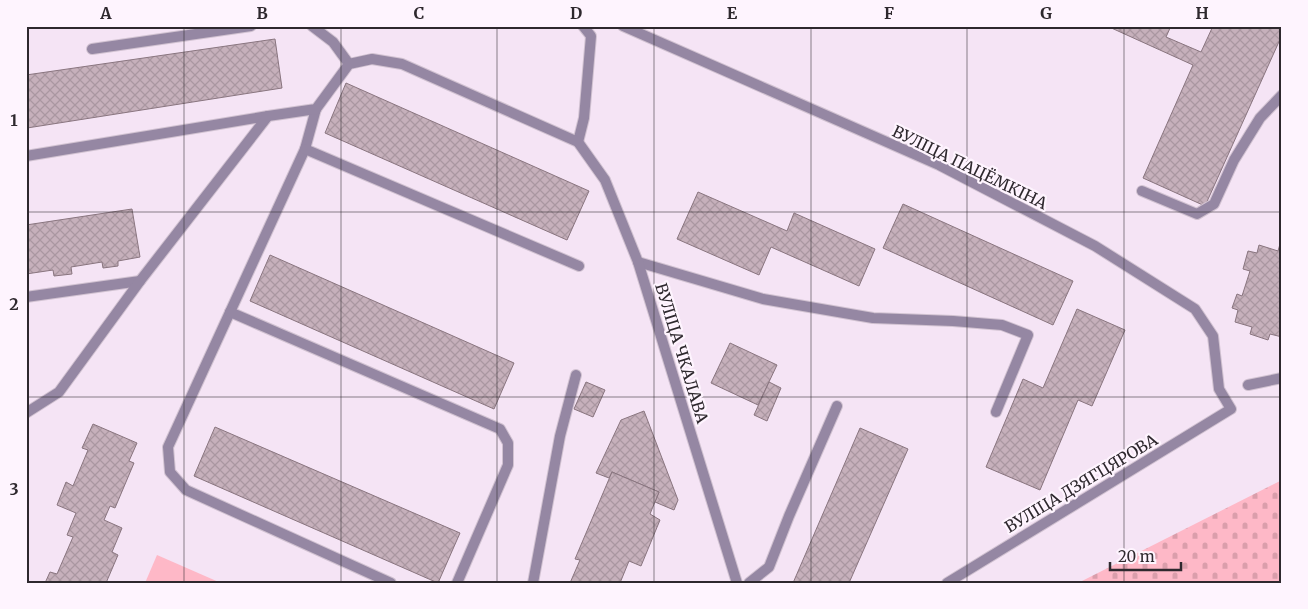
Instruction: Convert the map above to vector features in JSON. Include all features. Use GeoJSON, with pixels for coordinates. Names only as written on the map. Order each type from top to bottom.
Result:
{"type":"FeatureCollection","features":[{"type":"Feature","properties":{"kind":"street"},"geometry":{"type":"LineString","coordinates":[[92,49],[250,26]]}},
{"type":"Feature","properties":{"kind":"street"},"geometry":{"type":"LineString","coordinates":[[312,26],[333,42],[349,64]]}},
{"type":"Feature","properties":{"kind":"street"},"geometry":{"type":"LineString","coordinates":[[391,583],[186,490],[170,472],[168,447],[305,149],[316,109],[349,64],[372,59],[402,64],[578,142],[584,118],[591,36],[583,26]]}},
{"type":"Feature","properties":{"kind":"street","name":"ВУЛІЦА ПАЦЁМКІНА"},"geometry":{"type":"LineString","coordinates":[[623,26],[939,165],[1112,256],[1195,309],[1213,336],[1220,389],[1232,409]]}},
{"type":"Feature","properties":{"kind":"street"},"geometry":{"type":"LineString","coordinates":[[1142,190],[1197,214],[1214,204],[1234,160],[1260,118],[1282,95]]}},
{"type":"Feature","properties":{"kind":"street"},"geometry":{"type":"LineString","coordinates":[[26,156],[316,109]]}},
{"type":"Feature","properties":{"kind":"street"},"geometry":{"type":"LineString","coordinates":[[26,413],[59,392],[140,281],[268,116]]}},
{"type":"Feature","properties":{"kind":"street","name":"ВУЛІЦА ЧКАЛАВА"},"geometry":{"type":"LineString","coordinates":[[578,142],[605,180],[638,262],[737,583]]}},
{"type":"Feature","properties":{"kind":"street"},"geometry":{"type":"LineString","coordinates":[[305,149],[579,266]]}},
{"type":"Feature","properties":{"kind":"street"},"geometry":{"type":"LineString","coordinates":[[638,262],[763,299],[872,318],[1002,325],[1028,335],[996,412]]}},
{"type":"Feature","properties":{"kind":"street"},"geometry":{"type":"LineString","coordinates":[[26,297],[140,281]]}},
{"type":"Feature","properties":{"kind":"street"},"geometry":{"type":"LineString","coordinates":[[230,312],[500,429],[508,443],[508,465],[456,583]]}},
{"type":"Feature","properties":{"kind":"street"},"geometry":{"type":"LineString","coordinates":[[533,583],[560,436],[576,375]]}},
{"type":"Feature","properties":{"kind":"street"},"geometry":{"type":"LineString","coordinates":[[1248,385],[1282,378]]}},
{"type":"Feature","properties":{"kind":"street"},"geometry":{"type":"LineString","coordinates":[[749,583],[769,567],[837,406]]}},
{"type":"Feature","properties":{"kind":"street","name":"ВУЛІЦА ДЗЯГЦЯРОВА"},"geometry":{"type":"LineString","coordinates":[[947,583],[1232,409]]}},
{"type":"Feature","properties":{"kind":"green space"},"geometry":{"type":"Polygon","coordinates":[[[1282,480],[1282,583],[1078,583],[1282,480]]]}},
{"type":"Feature","properties":{"kind":"green space"},"geometry":{"type":"Polygon","coordinates":[[[157,555],[221,583],[145,583],[157,555]]]}},
{"type":"Feature","properties":{"kind":"building"},"geometry":{"type":"Polygon","coordinates":[[[1107,26],[1171,26],[1166,37],[1201,52],[1213,26],[1282,26],[1282,35],[1205,206],[1143,178],[1193,65],[1107,26]]]}},
{"type":"Feature","properties":{"kind":"building"},"geometry":{"type":"Polygon","coordinates":[[[275,39],[282,88],[27,128],[26,75],[275,39]]]}},
{"type":"Feature","properties":{"kind":"building"},"geometry":{"type":"Polygon","coordinates":[[[346,83],[589,191],[567,240],[325,133],[346,83]]]}},
{"type":"Feature","properties":{"kind":"building"},"geometry":{"type":"Polygon","coordinates":[[[698,192],[787,231],[794,213],[875,249],[859,286],[771,247],[759,275],[677,239],[698,192]]]}},
{"type":"Feature","properties":{"kind":"building"},"geometry":{"type":"Polygon","coordinates":[[[903,204],[1073,281],[1053,325],[883,248],[903,204]]]}},
{"type":"Feature","properties":{"kind":"building"},"geometry":{"type":"Polygon","coordinates":[[[132,209],[140,257],[118,261],[118,266],[103,268],[102,262],[71,267],[72,274],[54,276],[53,270],[26,274],[26,225],[132,209]]]}},
{"type":"Feature","properties":{"kind":"building"},"geometry":{"type":"Polygon","coordinates":[[[1280,244],[1282,245],[1282,337],[1270,334],[1268,340],[1250,334],[1252,327],[1235,322],[1238,310],[1232,308],[1237,294],[1242,296],[1250,271],[1243,269],[1248,251],[1257,253],[1259,245],[1278,251],[1280,244]]]}},
{"type":"Feature","properties":{"kind":"building"},"geometry":{"type":"Polygon","coordinates":[[[270,255],[514,363],[494,409],[250,301],[270,255]]]}},
{"type":"Feature","properties":{"kind":"building"},"geometry":{"type":"Polygon","coordinates":[[[1077,309],[1125,330],[1092,406],[1078,400],[1040,490],[986,467],[1023,379],[1043,388],[1077,309]]]}},
{"type":"Feature","properties":{"kind":"building"},"geometry":{"type":"Polygon","coordinates":[[[730,343],[777,365],[758,405],[711,383],[730,343]]]}},
{"type":"Feature","properties":{"kind":"building"},"geometry":{"type":"Polygon","coordinates":[[[586,382],[605,390],[593,417],[574,409],[586,382]]]}},
{"type":"Feature","properties":{"kind":"building"},"geometry":{"type":"Polygon","coordinates":[[[769,382],[781,388],[767,421],[754,415],[769,382]]]}},
{"type":"Feature","properties":{"kind":"building"},"geometry":{"type":"Polygon","coordinates":[[[644,411],[678,500],[674,510],[655,502],[659,492],[612,472],[609,478],[596,473],[621,420],[644,411]]]}},
{"type":"Feature","properties":{"kind":"building"},"geometry":{"type":"Polygon","coordinates":[[[93,424],[137,443],[129,461],[134,463],[115,508],[110,506],[104,520],[122,528],[112,552],[118,555],[106,583],[45,583],[50,572],[57,574],[73,537],[67,535],[76,513],[57,505],[66,482],[73,486],[88,450],[82,448],[93,424]]]}},
{"type":"Feature","properties":{"kind":"building"},"geometry":{"type":"Polygon","coordinates":[[[215,427],[460,533],[438,583],[194,476],[215,427]]]}},
{"type":"Feature","properties":{"kind":"building"},"geometry":{"type":"Polygon","coordinates":[[[860,428],[908,449],[849,583],[793,583],[860,428]]]}},
{"type":"Feature","properties":{"kind":"building"},"geometry":{"type":"Polygon","coordinates":[[[612,472],[659,492],[650,514],[660,520],[641,566],[629,561],[620,583],[570,583],[580,560],[575,559],[612,472]]]}}]}
